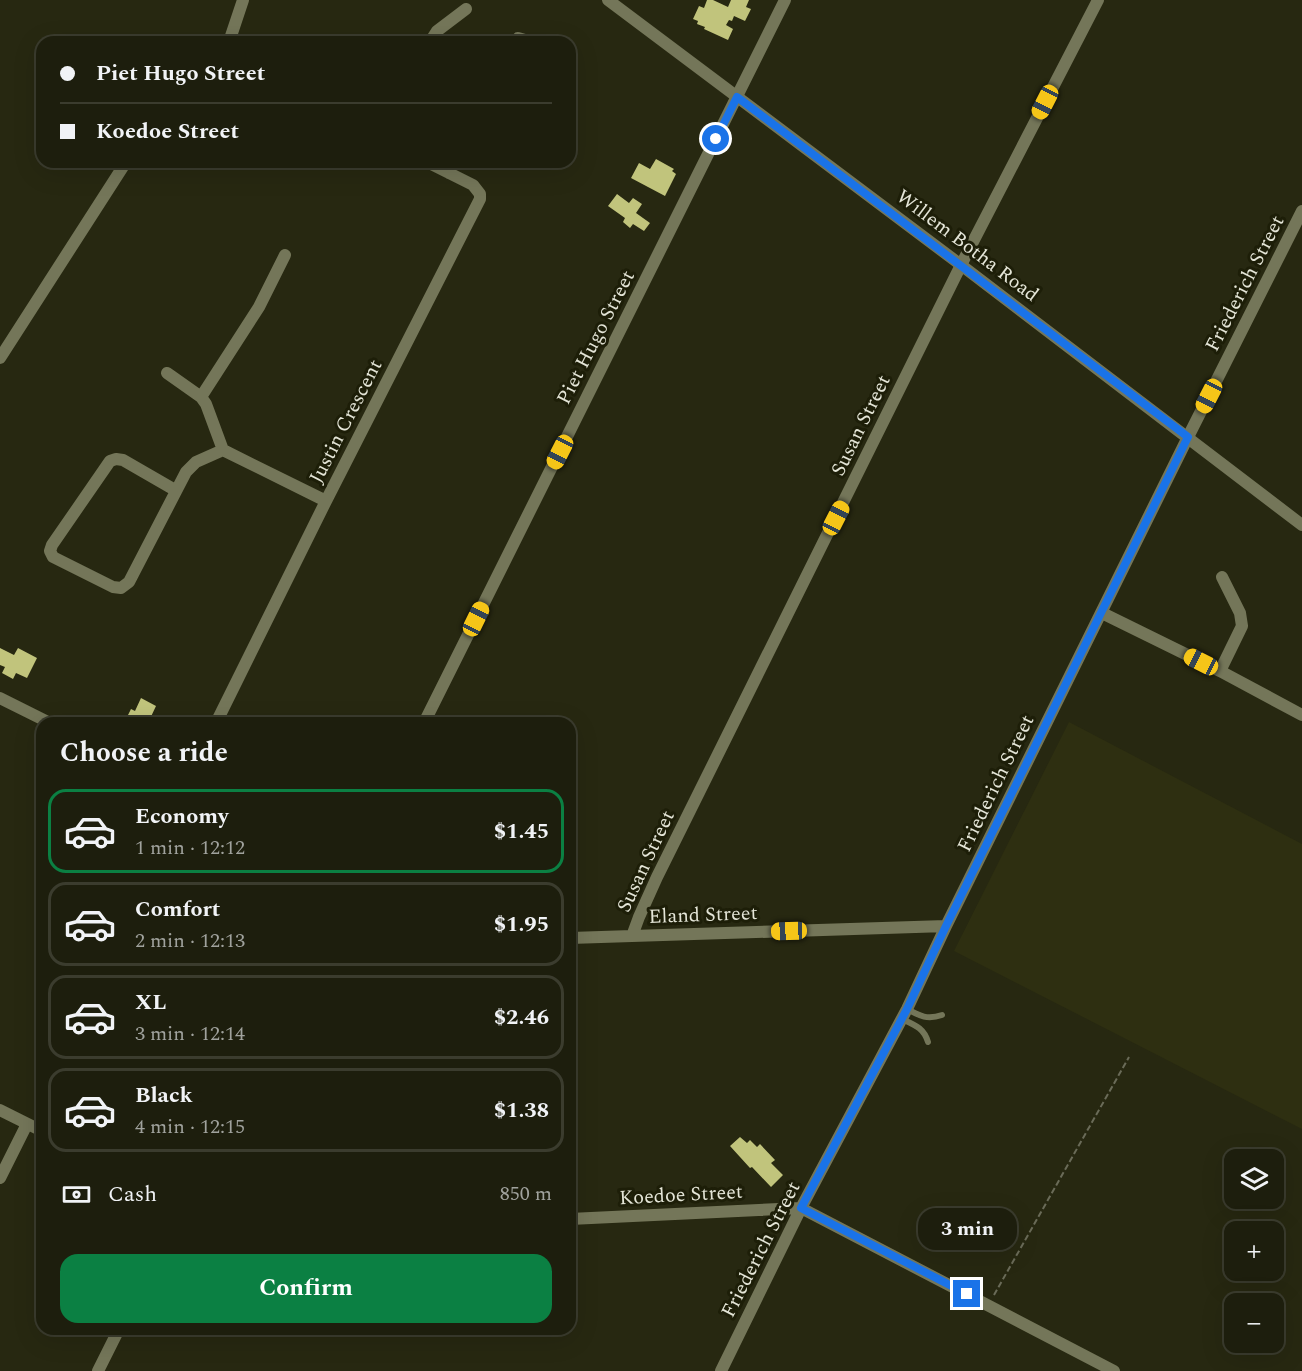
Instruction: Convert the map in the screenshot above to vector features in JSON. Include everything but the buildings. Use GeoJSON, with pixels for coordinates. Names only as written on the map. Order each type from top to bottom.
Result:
{"type":"FeatureCollection","features":[{"type":"Feature","properties":{"kind":"street"},"geometry":{"type":"LineString","coordinates":[[231,36],[243,0]]}},
{"type":"Feature","properties":{"kind":"street","name":"Willem Botha Road"},"geometry":{"type":"LineString","coordinates":[[608,0],[1302,525]]}},
{"type":"Feature","properties":{"kind":"street","name":"Piet Hugo Street"},"geometry":{"type":"LineString","coordinates":[[427,717],[785,0]]}},
{"type":"Feature","properties":{"kind":"street","name":"Susan Street"},"geometry":{"type":"LineString","coordinates":[[632,936],[657,877],[961,265],[1098,0]]}},
{"type":"Feature","properties":{"kind":"street"},"geometry":{"type":"LineString","coordinates":[[434,36],[466,9]]}},
{"type":"Feature","properties":{"kind":"street"},"geometry":{"type":"LineString","coordinates":[[0,358],[122,168]]}},
{"type":"Feature","properties":{"kind":"street","name":"Justin Crescent"},"geometry":{"type":"LineString","coordinates":[[219,717],[480,199],[480,194],[473,185],[451,168]]}},
{"type":"Feature","properties":{"kind":"street","name":"Friederich Street"},"geometry":{"type":"LineString","coordinates":[[721,1371],[801,1208],[904,1014],[1302,211]]}},
{"type":"Feature","properties":{"kind":"street"},"geometry":{"type":"LineString","coordinates":[[201,397],[263,300],[285,255]]}},
{"type":"Feature","properties":{"kind":"street"},"geometry":{"type":"LineString","coordinates":[[167,373],[201,397],[210,410],[223,450],[326,501]]}},
{"type":"Feature","properties":{"kind":"street"},"geometry":{"type":"LineString","coordinates":[[175,490],[123,460],[110,461],[50,551],[54,557],[113,587],[121,588],[129,582],[186,472],[196,462],[223,450]]}},
{"type":"Feature","properties":{"kind":"street"},"geometry":{"type":"LineString","coordinates":[[1220,671],[1242,626],[1240,613],[1222,577]]}},
{"type":"Feature","properties":{"kind":"street"},"geometry":{"type":"LineString","coordinates":[[1102,613],[1220,671],[1302,715]]}},
{"type":"Feature","properties":{"kind":"street"},"geometry":{"type":"LineString","coordinates":[[0,698],[38,717]]}},
{"type":"Feature","properties":{"kind":"street","name":"Eland Street"},"geometry":{"type":"LineString","coordinates":[[576,938],[946,926]]}},
{"type":"Feature","properties":{"kind":"street"},"geometry":{"type":"LineString","coordinates":[[0,1110],[36,1128]]}},
{"type":"Feature","properties":{"kind":"street"},"geometry":{"type":"LineString","coordinates":[[0,1178],[27,1124]]}},
{"type":"Feature","properties":{"kind":"street"},"geometry":{"type":"LineString","coordinates":[[801,1208],[1114,1371]]}},
{"type":"Feature","properties":{"kind":"street","name":"Koedoe Street"},"geometry":{"type":"LineString","coordinates":[[576,1219],[801,1208]]}},
{"type":"Feature","properties":{"kind":"street"},"geometry":{"type":"LineString","coordinates":[[98,1371],[116,1335]]}},
{"type":"Feature","properties":{"kind":"lane"},"geometry":{"type":"LineString","coordinates":[[904,1014],[923,1018],[942,1015]]}},
{"type":"Feature","properties":{"kind":"lane"},"geometry":{"type":"LineString","coordinates":[[904,1014],[923,1030],[928,1042]]}},
{"type":"Feature","properties":{"kind":"path"},"geometry":{"type":"LineString","coordinates":[[988,1305],[1129,1057]]}},
{"type":"Feature","properties":{"kind":"shaded area"},"geometry":{"type":"Polygon","coordinates":[[[1069,722],[1302,844],[1302,1129],[954,951],[1069,722]]]}},
{"type":"Feature","properties":{"kind":"route"},"geometry":{"type":"LineString","coordinates":[[716,139],[737,97],[1188,437],[907,1009],[801,1208],[967,1294]]}}]}
